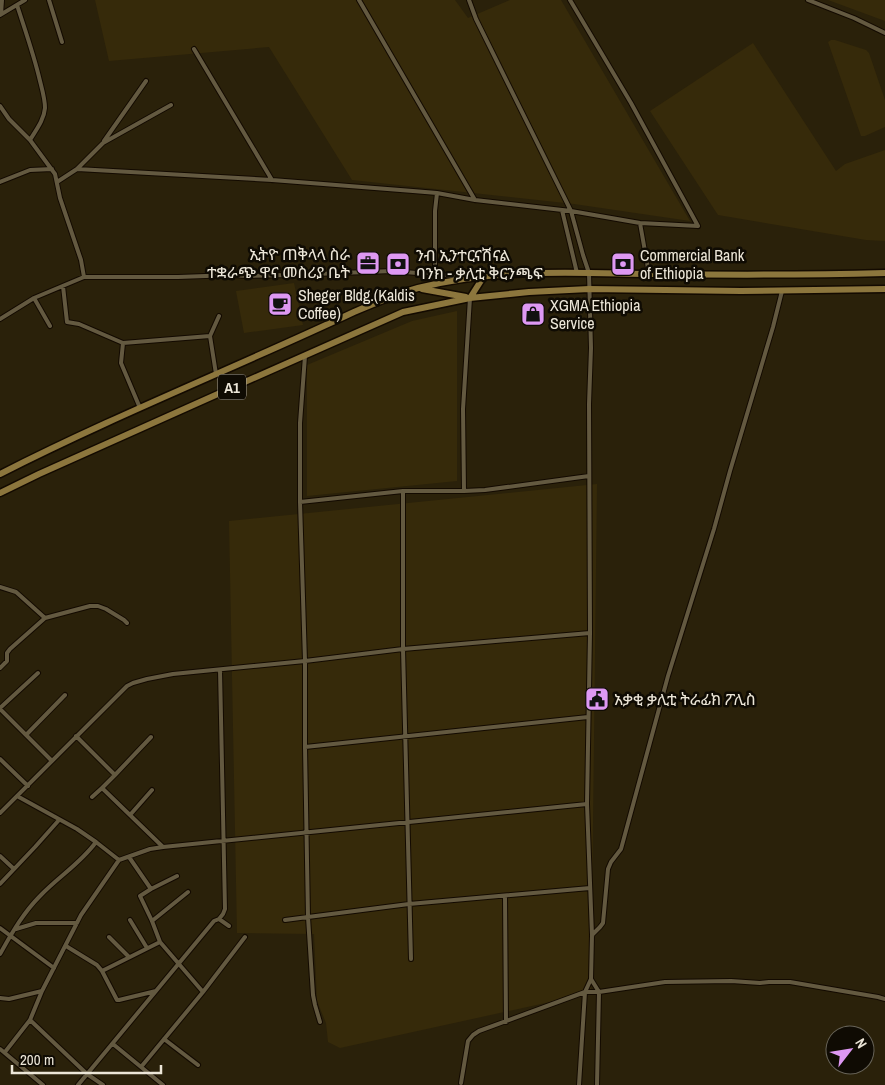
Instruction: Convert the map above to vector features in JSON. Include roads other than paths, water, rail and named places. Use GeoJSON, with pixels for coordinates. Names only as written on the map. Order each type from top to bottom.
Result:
{"type":"FeatureCollection","features":[{"type":"Feature","properties":{"kind":"main road","name":"A1"},"geometry":{"type":"LineString","coordinates":[[0,474],[140,408],[392,296],[447,281],[531,273],[814,275],[885,273]]}},
{"type":"Feature","properties":{"kind":"main road"},"geometry":{"type":"LineString","coordinates":[[470,298],[484,276]]}},
{"type":"Feature","properties":{"kind":"main road","name":"A1"},"geometry":{"type":"LineString","coordinates":[[418,288],[470,298]]}},
{"type":"Feature","properties":{"kind":"main road","name":"A1"},"geometry":{"type":"LineString","coordinates":[[0,494],[48,470],[403,312],[470,298],[529,292],[589,289],[782,291],[885,289]]}},
{"type":"Feature","properties":{"kind":"street"},"geometry":{"type":"LineString","coordinates":[[0,14],[2,0]]}},
{"type":"Feature","properties":{"kind":"street"},"geometry":{"type":"LineString","coordinates":[[0,14],[25,0]]}},
{"type":"Feature","properties":{"kind":"street"},"geometry":{"type":"LineString","coordinates":[[49,0],[62,42]]}},
{"type":"Feature","properties":{"kind":"street"},"geometry":{"type":"LineString","coordinates":[[359,0],[475,200]]}},
{"type":"Feature","properties":{"kind":"street"},"geometry":{"type":"LineString","coordinates":[[469,0],[476,19],[571,211],[589,273],[592,348],[587,804],[592,935],[591,979],[585,992],[580,1085]]}},
{"type":"Feature","properties":{"kind":"street"},"geometry":{"type":"LineString","coordinates":[[77,169],[272,180],[437,193],[475,200],[571,211],[640,223],[698,226],[631,103],[570,0]]}},
{"type":"Feature","properties":{"kind":"street"},"geometry":{"type":"LineString","coordinates":[[808,0],[854,18],[885,33]]}},
{"type":"Feature","properties":{"kind":"street"},"geometry":{"type":"LineString","coordinates":[[17,5],[35,59],[45,107],[40,125],[30,140]]}},
{"type":"Feature","properties":{"kind":"street"},"geometry":{"type":"LineString","coordinates":[[194,49],[272,180]]}},
{"type":"Feature","properties":{"kind":"street"},"geometry":{"type":"LineString","coordinates":[[57,182],[77,169],[103,143],[146,81]]}},
{"type":"Feature","properties":{"kind":"street"},"geometry":{"type":"LineString","coordinates":[[103,143],[171,105]]}},
{"type":"Feature","properties":{"kind":"street"},"geometry":{"type":"LineString","coordinates":[[0,106],[9,119],[30,140],[55,174],[60,198],[82,260],[84,277]]}},
{"type":"Feature","properties":{"kind":"street"},"geometry":{"type":"LineString","coordinates":[[0,182],[30,170],[52,169]]}},
{"type":"Feature","properties":{"kind":"street"},"geometry":{"type":"LineString","coordinates":[[435,273],[437,193]]}},
{"type":"Feature","properties":{"kind":"street"},"geometry":{"type":"LineString","coordinates":[[562,210],[577,273]]}},
{"type":"Feature","properties":{"kind":"street"},"geometry":{"type":"LineString","coordinates":[[640,223],[649,274]]}},
{"type":"Feature","properties":{"kind":"street"},"geometry":{"type":"LineString","coordinates":[[0,319],[34,298],[84,277],[246,276],[392,271],[435,273],[466,279]]}},
{"type":"Feature","properties":{"kind":"street"},"geometry":{"type":"LineString","coordinates":[[63,286],[67,322],[79,324],[123,343],[210,336]]}},
{"type":"Feature","properties":{"kind":"street"},"geometry":{"type":"LineString","coordinates":[[592,935],[603,923],[608,868],[621,849],[668,676],[714,529],[773,328],[782,291]]}},
{"type":"Feature","properties":{"kind":"street"},"geometry":{"type":"LineString","coordinates":[[34,298],[50,326]]}},
{"type":"Feature","properties":{"kind":"street"},"geometry":{"type":"LineString","coordinates":[[464,491],[464,409],[470,298]]}},
{"type":"Feature","properties":{"kind":"street"},"geometry":{"type":"LineString","coordinates":[[216,375],[210,336],[219,316]]}},
{"type":"Feature","properties":{"kind":"street"},"geometry":{"type":"LineString","coordinates":[[123,343],[121,363],[140,408]]}},
{"type":"Feature","properties":{"kind":"street"},"geometry":{"type":"LineString","coordinates":[[305,355],[300,423],[300,502],[305,661],[308,917],[313,995],[320,1022]]}},
{"type":"Feature","properties":{"kind":"street"},"geometry":{"type":"LineString","coordinates":[[300,502],[403,491],[485,490],[590,476]]}},
{"type":"Feature","properties":{"kind":"street"},"geometry":{"type":"LineString","coordinates":[[403,491],[404,649],[411,959]]}},
{"type":"Feature","properties":{"kind":"street"},"geometry":{"type":"LineString","coordinates":[[0,587],[16,592],[45,618]]}},
{"type":"Feature","properties":{"kind":"street"},"geometry":{"type":"LineString","coordinates":[[0,668],[7,661],[7,653],[10,649],[45,618],[90,606],[98,606],[127,623]]}},
{"type":"Feature","properties":{"kind":"street"},"geometry":{"type":"LineString","coordinates":[[0,813],[127,686],[147,678],[404,649],[590,633]]}},
{"type":"Feature","properties":{"kind":"street"},"geometry":{"type":"LineString","coordinates":[[78,1085],[214,921],[224,914],[220,670]]}},
{"type":"Feature","properties":{"kind":"street"},"geometry":{"type":"LineString","coordinates":[[38,673],[0,709],[52,761]]}},
{"type":"Feature","properties":{"kind":"street"},"geometry":{"type":"LineString","coordinates":[[26,735],[65,695]]}},
{"type":"Feature","properties":{"kind":"street"},"geometry":{"type":"LineString","coordinates":[[305,747],[588,717]]}},
{"type":"Feature","properties":{"kind":"street"},"geometry":{"type":"LineString","coordinates":[[76,736],[115,775]]}},
{"type":"Feature","properties":{"kind":"street"},"geometry":{"type":"LineString","coordinates":[[92,797],[151,736]]}},
{"type":"Feature","properties":{"kind":"street"},"geometry":{"type":"LineString","coordinates":[[0,760],[28,786]]}},
{"type":"Feature","properties":{"kind":"street"},"geometry":{"type":"LineString","coordinates":[[102,788],[163,847]]}},
{"type":"Feature","properties":{"kind":"street"},"geometry":{"type":"LineString","coordinates":[[130,815],[152,790]]}},
{"type":"Feature","properties":{"kind":"street"},"geometry":{"type":"LineString","coordinates":[[17,796],[77,829],[119,860]]}},
{"type":"Feature","properties":{"kind":"street"},"geometry":{"type":"LineString","coordinates":[[43,1085],[2,1051],[30,1020],[42,990],[81,915],[119,860],[150,849],[163,847],[587,804]]}},
{"type":"Feature","properties":{"kind":"street"},"geometry":{"type":"LineString","coordinates":[[0,884],[59,820]]}},
{"type":"Feature","properties":{"kind":"street"},"geometry":{"type":"LineString","coordinates":[[0,954],[26,912],[39,896],[89,852],[96,842]]}},
{"type":"Feature","properties":{"kind":"street"},"geometry":{"type":"LineString","coordinates":[[0,856],[14,869]]}},
{"type":"Feature","properties":{"kind":"street"},"geometry":{"type":"LineString","coordinates":[[129,857],[151,889]]}},
{"type":"Feature","properties":{"kind":"street"},"geometry":{"type":"LineString","coordinates":[[177,876],[140,896],[160,942],[203,992]]}},
{"type":"Feature","properties":{"kind":"street"},"geometry":{"type":"LineString","coordinates":[[285,920],[409,904],[590,888]]}},
{"type":"Feature","properties":{"kind":"street"},"geometry":{"type":"LineString","coordinates":[[152,921],[188,892]]}},
{"type":"Feature","properties":{"kind":"street"},"geometry":{"type":"LineString","coordinates":[[506,896],[506,1022]]}},
{"type":"Feature","properties":{"kind":"street"},"geometry":{"type":"LineString","coordinates":[[219,919],[229,926]]}},
{"type":"Feature","properties":{"kind":"street"},"geometry":{"type":"LineString","coordinates":[[130,920],[147,948]]}},
{"type":"Feature","properties":{"kind":"street"},"geometry":{"type":"LineString","coordinates":[[16,928],[36,924],[77,923]]}},
{"type":"Feature","properties":{"kind":"street"},"geometry":{"type":"LineString","coordinates":[[0,928],[54,968]]}},
{"type":"Feature","properties":{"kind":"street"},"geometry":{"type":"LineString","coordinates":[[110,936],[129,957]]}},
{"type":"Feature","properties":{"kind":"street"},"geometry":{"type":"LineString","coordinates":[[141,1067],[203,992],[245,936]]}},
{"type":"Feature","properties":{"kind":"street"},"geometry":{"type":"LineString","coordinates":[[102,971],[160,942]]}},
{"type":"Feature","properties":{"kind":"street"},"geometry":{"type":"LineString","coordinates":[[66,946],[93,962],[102,971],[117,1000],[156,991]]}},
{"type":"Feature","properties":{"kind":"street"},"geometry":{"type":"LineString","coordinates":[[591,979],[599,992],[597,1085]]}},
{"type":"Feature","properties":{"kind":"street"},"geometry":{"type":"LineString","coordinates":[[461,1083],[470,1037],[479,1031],[585,992],[599,992],[664,982],[731,981],[760,983],[778,981],[885,999]]}},
{"type":"Feature","properties":{"kind":"street"},"geometry":{"type":"LineString","coordinates":[[0,998],[9,999],[42,990]]}},
{"type":"Feature","properties":{"kind":"street"},"geometry":{"type":"LineString","coordinates":[[30,1020],[87,1074],[102,1085]]}},
{"type":"Feature","properties":{"kind":"street"},"geometry":{"type":"LineString","coordinates":[[164,1039],[198,1065]]}},
{"type":"Feature","properties":{"kind":"street"},"geometry":{"type":"LineString","coordinates":[[113,1044],[163,1085]]}},
{"type":"Feature","properties":{"kind":"place","name":"ኢትዮ ጠቅላላ ስራ ተቋራጭ ዋና መስሪያ ቤት"},"geometry":{"type":"Point","coordinates":[368,263]}},
{"type":"Feature","properties":{"kind":"place","name":"ንብ ኢንተርናሽናል ባንክ - ቃሊቲ ቅርንጫፍ"},"geometry":{"type":"Point","coordinates":[398,264]}},
{"type":"Feature","properties":{"kind":"place","name":"Commercial Bank of Ethiopia"},"geometry":{"type":"Point","coordinates":[623,264]}},
{"type":"Feature","properties":{"kind":"place","name":"Sheger Bldg.(Kaldis Coffee)"},"geometry":{"type":"Point","coordinates":[280,304]}},
{"type":"Feature","properties":{"kind":"place","name":"XGMA Ethiopia Service"},"geometry":{"type":"Point","coordinates":[533,314]}},
{"type":"Feature","properties":{"kind":"place","name":"አቃቂ ቃሊቲ ትራፊክ ፖሊስ"},"geometry":{"type":"Point","coordinates":[597,699]}}]}
